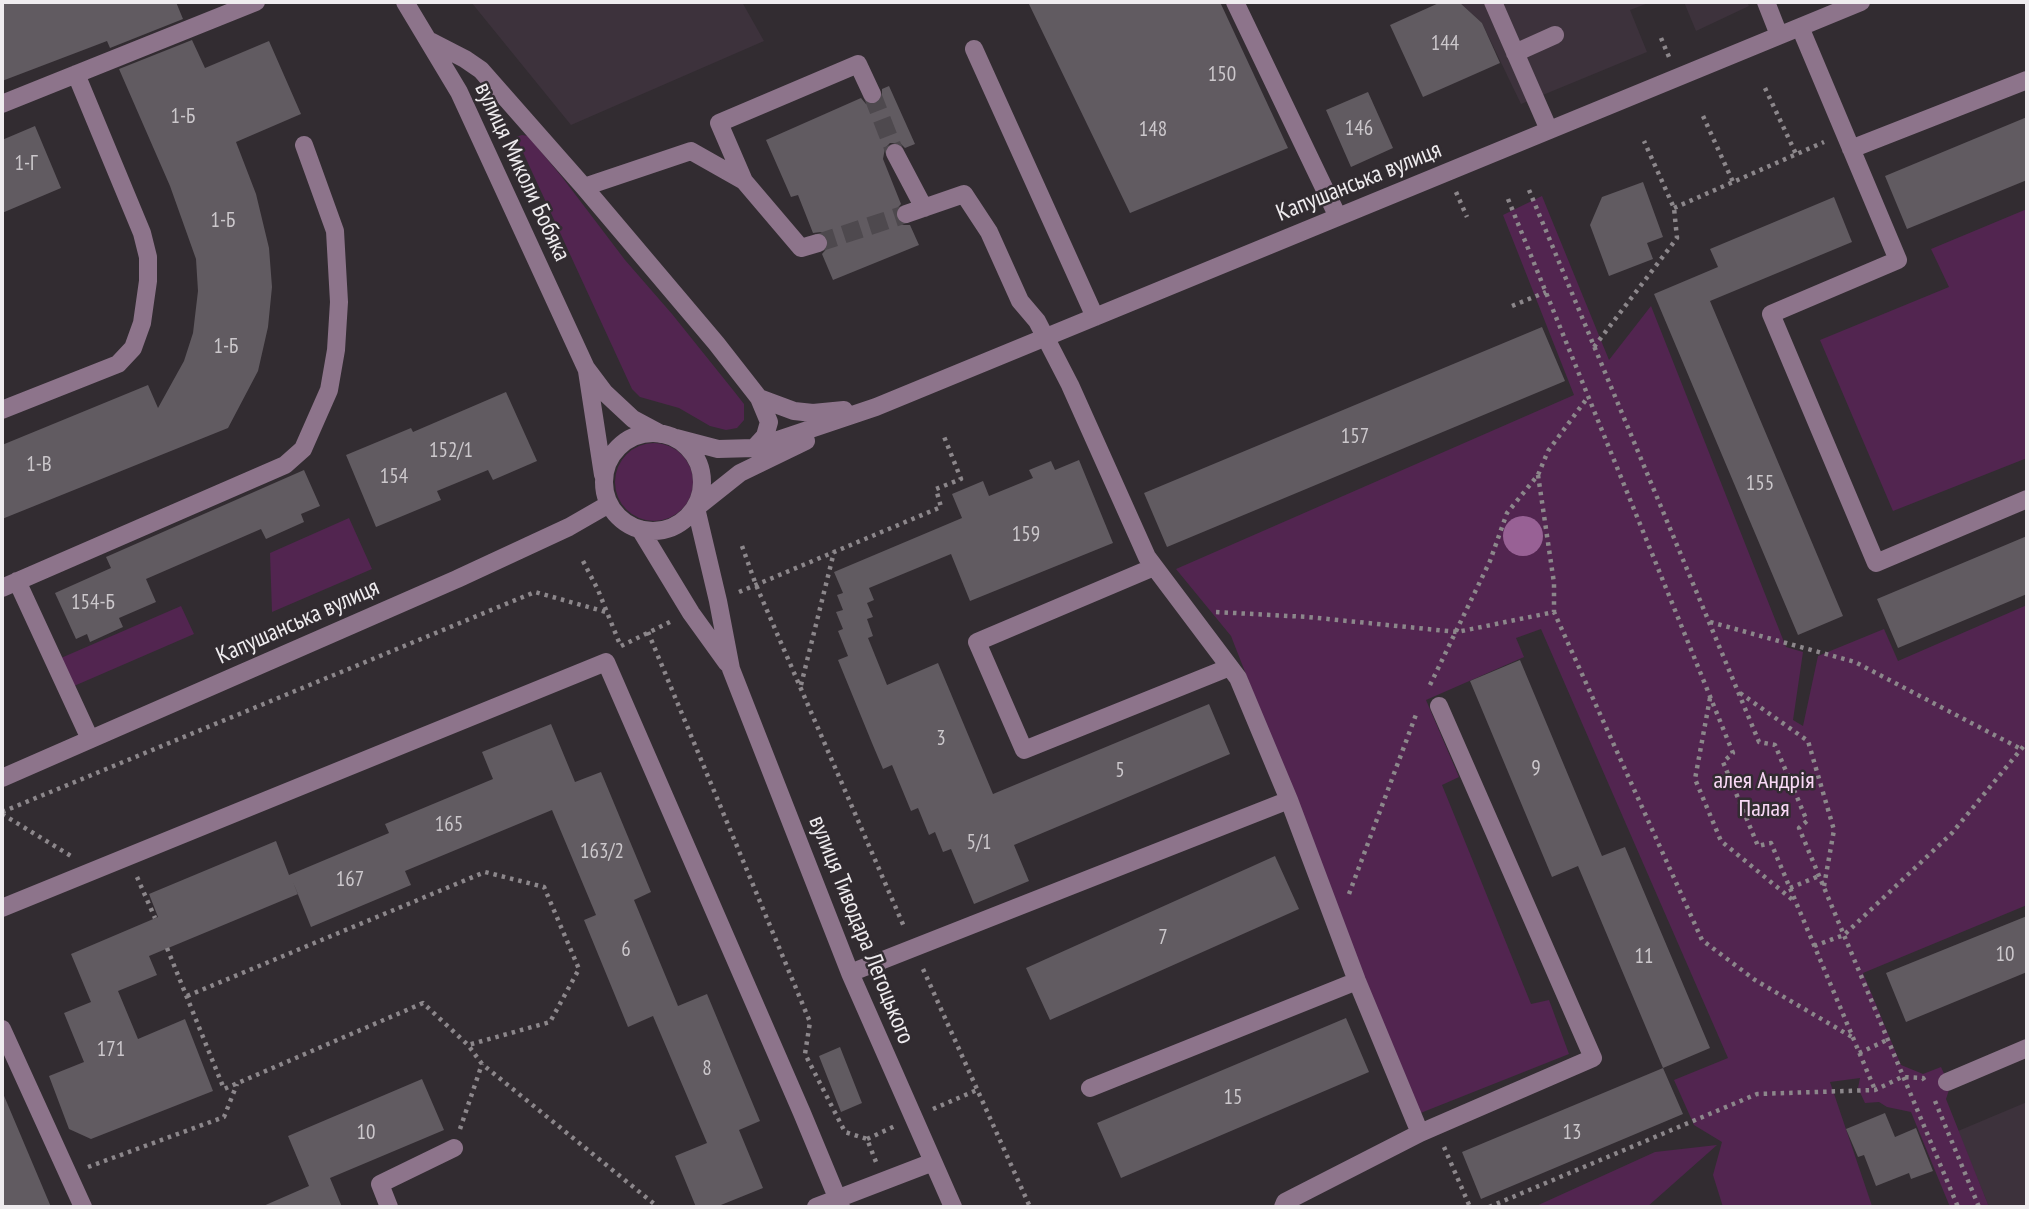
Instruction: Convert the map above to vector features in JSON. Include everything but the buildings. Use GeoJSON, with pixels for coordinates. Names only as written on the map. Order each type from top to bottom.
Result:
{"type":"FeatureCollection","features":[{"type":"Feature","properties":{"kind":"street"},"geometry":{"type":"LineString","coordinates":[[2,104],[256,2]]}},
{"type":"Feature","properties":{"kind":"street","name":"вулиця Миколи Бобяка"},"geometry":{"type":"LineString","coordinates":[[405,2],[459,92],[586,368],[604,392],[633,419],[669,436]]}},
{"type":"Feature","properties":{"kind":"street"},"geometry":{"type":"LineString","coordinates":[[1235,2],[1338,217]]}},
{"type":"Feature","properties":{"kind":"street"},"geometry":{"type":"LineString","coordinates":[[1493,2],[1549,130]]}},
{"type":"Feature","properties":{"kind":"street"},"geometry":{"type":"LineString","coordinates":[[1766,2],[1779,35]]}},
{"type":"Feature","properties":{"kind":"street","name":"Капушанська вулиця"},"geometry":{"type":"LineString","coordinates":[[669,436],[718,449],[754,448],[876,407],[1861,2]]}},
{"type":"Feature","properties":{"kind":"street"},"geometry":{"type":"LineString","coordinates":[[1800,27],[1898,260],[1771,314],[1876,563],[2027,499]]}},
{"type":"Feature","properties":{"kind":"street"},"geometry":{"type":"LineString","coordinates":[[1515,53],[1555,35]]}},
{"type":"Feature","properties":{"kind":"street"},"geometry":{"type":"LineString","coordinates":[[430,41],[465,58],[481,70],[584,187],[759,398],[769,422],[765,436],[754,448]]}},
{"type":"Feature","properties":{"kind":"street"},"geometry":{"type":"LineString","coordinates":[[974,49],[1096,317]]}},
{"type":"Feature","properties":{"kind":"street"},"geometry":{"type":"LineString","coordinates":[[818,243],[801,248],[744,181],[719,123],[858,64],[872,94]]}},
{"type":"Feature","properties":{"kind":"street"},"geometry":{"type":"LineString","coordinates":[[2,410],[118,364],[133,348],[142,323],[148,281],[148,257],[142,233],[76,74]]}},
{"type":"Feature","properties":{"kind":"street"},"geometry":{"type":"LineString","coordinates":[[1848,141],[2027,80]]}},
{"type":"Feature","properties":{"kind":"street"},"geometry":{"type":"LineString","coordinates":[[90,739],[9,585],[285,465],[303,449],[329,390],[336,350],[339,302],[335,231],[304,145]]}},
{"type":"Feature","properties":{"kind":"street"},"geometry":{"type":"LineString","coordinates":[[584,187],[691,151],[744,181]]}},
{"type":"Feature","properties":{"kind":"street"},"geometry":{"type":"LineString","coordinates":[[895,153],[923,208]]}},
{"type":"Feature","properties":{"kind":"street"},"geometry":{"type":"LineString","coordinates":[[906,214],[964,194],[989,232],[1020,301],[1037,321],[1070,385],[1147,557],[1238,678],[1289,800],[1357,981],[1427,1130]]}},
{"type":"Feature","properties":{"kind":"street","name":"вулиця Миколи Бобяка"},"geometry":{"type":"LineString","coordinates":[[586,368],[604,478]]}},
{"type":"Feature","properties":{"kind":"street"},"geometry":{"type":"LineString","coordinates":[[759,398],[794,411],[813,413],[876,407]]}},
{"type":"Feature","properties":{"kind":"street","name":"Капушанська вулиця"},"geometry":{"type":"LineString","coordinates":[[696,508],[740,473],[876,407]]}},
{"type":"Feature","properties":{"kind":"street"},"geometry":{"type":"LineString","coordinates":[[645,434],[669,436],[688,448],[697,460],[702,486],[696,508],[671,528],[656,531],[640,529],[617,515],[610,504],[604,478],[608,464],[616,450],[629,440],[645,434]]}},
{"type":"Feature","properties":{"kind":"street","name":"Капушанська вулиця"},"geometry":{"type":"LineString","coordinates":[[2,778],[470,573],[569,527],[610,504]]}},
{"type":"Feature","properties":{"kind":"street","name":"вулиця Тиводара Легоцького"},"geometry":{"type":"LineString","coordinates":[[696,508],[731,669],[850,973],[953,1207]]}},
{"type":"Feature","properties":{"kind":"street","name":"вулиця Тиводара Легоцького"},"geometry":{"type":"LineString","coordinates":[[640,529],[691,613],[731,669]]}},
{"type":"Feature","properties":{"kind":"street"},"geometry":{"type":"LineString","coordinates":[[1154,567],[977,642],[1024,750],[1230,667]]}},
{"type":"Feature","properties":{"kind":"street"},"geometry":{"type":"LineString","coordinates":[[2,908],[606,662],[839,1203]]}},
{"type":"Feature","properties":{"kind":"street"},"geometry":{"type":"LineString","coordinates":[[1283,1207],[1285,1202],[1427,1130],[1593,1058],[1430,703]]}},
{"type":"Feature","properties":{"kind":"street"},"geometry":{"type":"LineString","coordinates":[[850,973],[1289,800]]}},
{"type":"Feature","properties":{"kind":"street"},"geometry":{"type":"LineString","coordinates":[[1090,1087],[1357,981]]}},
{"type":"Feature","properties":{"kind":"street"},"geometry":{"type":"LineString","coordinates":[[2,1029],[83,1207]]}},
{"type":"Feature","properties":{"kind":"street"},"geometry":{"type":"LineString","coordinates":[[1947,1082],[2027,1048]]}},
{"type":"Feature","properties":{"kind":"street"},"geometry":{"type":"LineString","coordinates":[[389,1207],[380,1184],[454,1148]]}},
{"type":"Feature","properties":{"kind":"street"},"geometry":{"type":"LineString","coordinates":[[817,1207],[839,1203],[883,1181],[933,1162]]}},
{"type":"Feature","properties":{"kind":"path"},"geometry":{"type":"LineString","coordinates":[[1661,38],[1671,60]]}},
{"type":"Feature","properties":{"kind":"path"},"geometry":{"type":"LineString","coordinates":[[1765,88],[1796,154]]}},
{"type":"Feature","properties":{"kind":"path"},"geometry":{"type":"LineString","coordinates":[[1703,116],[1733,182]]}},
{"type":"Feature","properties":{"kind":"path"},"geometry":{"type":"LineString","coordinates":[[1594,347],[1677,237],[1674,208],[1644,141]]}},
{"type":"Feature","properties":{"kind":"path"},"geometry":{"type":"LineString","coordinates":[[1674,208],[1796,154],[1848,141]]}},
{"type":"Feature","properties":{"kind":"path"},"geometry":{"type":"LineString","coordinates":[[1529,190],[1759,742],[1775,745],[1807,821],[1799,828],[1958,1207]]}},
{"type":"Feature","properties":{"kind":"path"},"geometry":{"type":"LineString","coordinates":[[1508,199],[1733,753],[1723,762],[1758,846],[1771,843],[1875,1090]]}},
{"type":"Feature","properties":{"kind":"path"},"geometry":{"type":"LineString","coordinates":[[1512,306],[1546,292]]}},
{"type":"Feature","properties":{"kind":"path"},"geometry":{"type":"LineString","coordinates":[[1427,689],[1490,561],[1507,513],[1538,475],[1548,452],[1588,396]]}},
{"type":"Feature","properties":{"kind":"path"},"geometry":{"type":"LineString","coordinates":[[738,593],[941,507],[936,489],[961,479],[943,434]]}},
{"type":"Feature","properties":{"kind":"path"},"geometry":{"type":"LineString","coordinates":[[1538,475],[1554,583],[1554,612],[1702,940],[1755,980],[1852,1037]]}},
{"type":"Feature","properties":{"kind":"path"},"geometry":{"type":"LineString","coordinates":[[742,546],[756,585],[914,949],[1030,1207]]}},
{"type":"Feature","properties":{"kind":"path"},"geometry":{"type":"LineString","coordinates":[[801,686],[834,552]]}},
{"type":"Feature","properties":{"kind":"path"},"geometry":{"type":"LineString","coordinates":[[583,561],[620,646]]}},
{"type":"Feature","properties":{"kind":"path"},"geometry":{"type":"LineString","coordinates":[[2,813],[535,592],[606,612]]}},
{"type":"Feature","properties":{"kind":"path"},"geometry":{"type":"LineString","coordinates":[[1187,610],[1308,617],[1457,632],[1554,612]]}},
{"type":"Feature","properties":{"kind":"path"},"geometry":{"type":"LineString","coordinates":[[606,662],[620,646],[673,620]]}},
{"type":"Feature","properties":{"kind":"path"},"geometry":{"type":"LineString","coordinates":[[1709,622],[1855,662],[2021,749]]}},
{"type":"Feature","properties":{"kind":"path"},"geometry":{"type":"LineString","coordinates":[[648,632],[810,1022],[805,1054],[845,1132],[867,1139],[899,1125]]}},
{"type":"Feature","properties":{"kind":"path"},"geometry":{"type":"LineString","coordinates":[[1738,691],[1808,741],[1834,830],[1824,887]]}},
{"type":"Feature","properties":{"kind":"path"},"geometry":{"type":"LineString","coordinates":[[1710,698],[1695,779],[1721,841],[1796,903]]}},
{"type":"Feature","properties":{"kind":"path"},"geometry":{"type":"LineString","coordinates":[[1337,926],[1430,703]]}},
{"type":"Feature","properties":{"kind":"path"},"geometry":{"type":"LineString","coordinates":[[1814,946],[1844,934],[1952,832],[2027,742]]}},
{"type":"Feature","properties":{"kind":"path"},"geometry":{"type":"LineString","coordinates":[[2,813],[96,870]]}},
{"type":"Feature","properties":{"kind":"path"},"geometry":{"type":"LineString","coordinates":[[128,857],[155,918]]}},
{"type":"Feature","properties":{"kind":"path"},"geometry":{"type":"LineString","coordinates":[[187,996],[485,872],[544,887],[579,968],[550,1022],[468,1045]]}},
{"type":"Feature","properties":{"kind":"path"},"geometry":{"type":"LineString","coordinates":[[1790,888],[1819,876]]}},
{"type":"Feature","properties":{"kind":"path"},"geometry":{"type":"LineString","coordinates":[[167,948],[224,1089],[424,1003],[468,1045],[482,1064],[658,1207]]}},
{"type":"Feature","properties":{"kind":"path"},"geometry":{"type":"LineString","coordinates":[[1859,1053],[1887,1040]]}},
{"type":"Feature","properties":{"kind":"path"},"geometry":{"type":"LineString","coordinates":[[454,1148],[482,1064]]}},
{"type":"Feature","properties":{"kind":"path"},"geometry":{"type":"LineString","coordinates":[[1489,1207],[1756,1094],[1875,1090],[1902,1077],[1923,1078],[1930,1089],[1979,1207]]}},
{"type":"Feature","properties":{"kind":"path"},"geometry":{"type":"LineString","coordinates":[[69,1175],[224,1117],[237,1083]]}},
{"type":"Feature","properties":{"kind":"path"},"geometry":{"type":"LineString","coordinates":[[932,1109],[977,1090]]}},
{"type":"Feature","properties":{"kind":"path"},"geometry":{"type":"LineString","coordinates":[[1427,1130],[1470,1207]]}},
{"type":"Feature","properties":{"kind":"path"},"geometry":{"type":"LineString","coordinates":[[867,1139],[883,1181]]}},
{"type":"Feature","properties":{"kind":"shaded area"},"geometry":{"type":"Polygon","coordinates":[[[471,2],[742,2],[764,41],[571,125],[471,2]]]}},
{"type":"Feature","properties":{"kind":"shaded area"},"geometry":{"type":"Polygon","coordinates":[[[1459,2],[1651,2],[1630,10],[1647,52],[1521,104],[1482,23],[1459,2]]]}},
{"type":"Feature","properties":{"kind":"shaded area"},"geometry":{"type":"Polygon","coordinates":[[[1684,2],[1747,2],[1749,6],[1696,31],[1684,2]]]}},
{"type":"Feature","properties":{"kind":"shaded area"},"geometry":{"type":"Polygon","coordinates":[[[1523,516],[1531,517],[1537,522],[1542,528],[1542,544],[1537,550],[1531,555],[1523,556],[1515,555],[1509,550],[1504,544],[1503,536],[1504,528],[1509,522],[1515,517],[1523,516]]]}},
{"type":"Feature","properties":{"kind":"shaded area"},"geometry":{"type":"Polygon","coordinates":[[[2027,1102],[2027,1207],[1989,1207],[1958,1131],[2027,1102]]]}},
{"type":"Feature","properties":{"kind":"green space"},"geometry":{"type":"Polygon","coordinates":[[[528,136],[562,177],[625,260],[744,404],[744,420],[737,428],[726,430],[710,426],[679,408],[640,397],[632,389],[516,137],[528,136]]]}},
{"type":"Feature","properties":{"kind":"green space","name":"алея Андрія Палая"},"geometry":{"type":"Polygon","coordinates":[[[1542,196],[1609,360],[1651,306],[1786,647],[1803,652],[1793,720],[1803,726],[1818,656],[1884,629],[1898,661],[2027,605],[2027,905],[1863,973],[1901,1065],[1923,1074],[1941,1067],[1950,1087],[1946,1099],[1989,1207],[1950,1207],[1911,1112],[1887,1107],[1879,1102],[1865,1103],[1858,1088],[1860,1078],[1830,1082],[1872,1206],[1723,1207],[1713,1175],[1722,1142],[1694,1125],[1674,1080],[1728,1058],[1541,629],[1516,638],[1524,657],[1426,700],[1459,777],[1442,785],[1531,1004],[1549,1000],[1569,1054],[1418,1114],[1231,636],[1176,569],[1574,395],[1503,215],[1542,196]]]}},
{"type":"Feature","properties":{"kind":"green space"},"geometry":{"type":"Polygon","coordinates":[[[2027,209],[2027,458],[1893,511],[1820,340],[1949,287],[1931,249],[2027,209]]]}},
{"type":"Feature","properties":{"kind":"green space"},"geometry":{"type":"Polygon","coordinates":[[[654,443],[669,446],[686,460],[693,482],[690,497],[676,514],[654,521],[639,518],[622,504],[615,482],[618,467],[632,450],[654,443]]]}},
{"type":"Feature","properties":{"kind":"green space"},"geometry":{"type":"Polygon","coordinates":[[[349,518],[372,569],[272,612],[270,553],[349,518]]]}},
{"type":"Feature","properties":{"kind":"green space"},"geometry":{"type":"Polygon","coordinates":[[[181,606],[194,634],[74,686],[61,658],[181,606]]]}},
{"type":"Feature","properties":{"kind":"green space"},"geometry":{"type":"Polygon","coordinates":[[[1717,1145],[1647,1207],[1534,1207],[1655,1152],[1717,1145]]]}},
{"type":"Feature","properties":{"kind":"tunnel"},"geometry":{"type":"LineString","coordinates":[[872,94],[895,153]]}},
{"type":"Feature","properties":{"kind":"tunnel"},"geometry":{"type":"LineString","coordinates":[[818,243],[906,214]]}}]}
